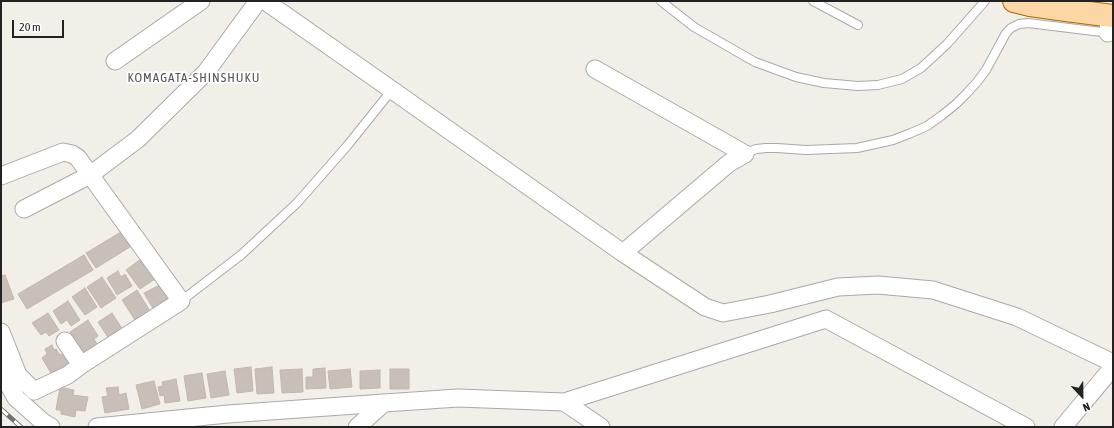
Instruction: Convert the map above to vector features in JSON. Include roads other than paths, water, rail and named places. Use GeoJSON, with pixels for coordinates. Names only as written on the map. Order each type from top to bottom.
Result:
{"type":"FeatureCollection","features":[{"type":"Feature","properties":{"kind":"main road"},"geometry":{"type":"LineString","coordinates":[[1014,1],[1058,9],[1111,24]]}},
{"type":"Feature","properties":{"kind":"street"},"geometry":{"type":"LineString","coordinates":[[115,61],[201,1]]}},
{"type":"Feature","properties":{"kind":"street"},"geometry":{"type":"LineString","coordinates":[[24,209],[90,175],[138,139],[206,72],[258,1]]}},
{"type":"Feature","properties":{"kind":"street"},"geometry":{"type":"LineString","coordinates":[[264,1],[622,253],[705,308],[723,313],[770,304],[838,287],[878,285],[933,290],[1017,317],[1113,363]]}},
{"type":"Feature","properties":{"kind":"street"},"geometry":{"type":"LineString","coordinates":[[595,69],[745,154]]}},
{"type":"Feature","properties":{"kind":"street"},"geometry":{"type":"LineString","coordinates":[[1,176],[63,152],[72,154],[78,158],[181,301],[81,365],[68,375],[34,391],[18,375],[1,332]]}},
{"type":"Feature","properties":{"kind":"street"},"geometry":{"type":"LineString","coordinates":[[622,253],[729,163],[745,154]]}},
{"type":"Feature","properties":{"kind":"street"},"geometry":{"type":"LineString","coordinates":[[97,427],[203,422],[228,414],[458,398],[564,402],[826,319],[1026,427]]}},
{"type":"Feature","properties":{"kind":"street"},"geometry":{"type":"LineString","coordinates":[[65,341],[81,365]]}},
{"type":"Feature","properties":{"kind":"street"},"geometry":{"type":"LineString","coordinates":[[1,366],[7,382],[16,398],[43,422],[51,427]]}},
{"type":"Feature","properties":{"kind":"street"},"geometry":{"type":"LineString","coordinates":[[1063,427],[1113,367]]}},
{"type":"Feature","properties":{"kind":"street"},"geometry":{"type":"LineString","coordinates":[[564,402],[601,427]]}},
{"type":"Feature","properties":{"kind":"street"},"geometry":{"type":"LineString","coordinates":[[357,427],[384,403]]}},
{"type":"Feature","properties":{"kind":"street"},"geometry":{"type":"LineString","coordinates":[[228,414],[242,427]]}},
{"type":"Feature","properties":{"kind":"lane"},"geometry":{"type":"LineString","coordinates":[[661,1],[694,27],[755,62],[796,77],[824,83],[858,86],[878,85],[902,79],[920,68],[947,44],[985,1]]}},
{"type":"Feature","properties":{"kind":"lane"},"geometry":{"type":"LineString","coordinates":[[813,1],[858,25]]}},
{"type":"Feature","properties":{"kind":"lane"},"geometry":{"type":"LineString","coordinates":[[745,154],[756,149],[766,148],[806,150],[857,148],[893,140],[927,126],[942,116],[967,94],[986,70],[1006,33],[1011,28],[1019,24],[1028,23],[1111,24]]}},
{"type":"Feature","properties":{"kind":"lane"},"geometry":{"type":"LineString","coordinates":[[181,301],[241,255],[297,203],[347,146],[392,90]]}},
{"type":"Feature","properties":{"kind":"railway"},"geometry":{"type":"LineString","coordinates":[[1,409],[21,427]]}},
{"type":"Feature","properties":{"kind":"district","name":"KOMAGATA-SHINSHUKU"},"geometry":{"type":"Point","coordinates":[194,78]}}]}
